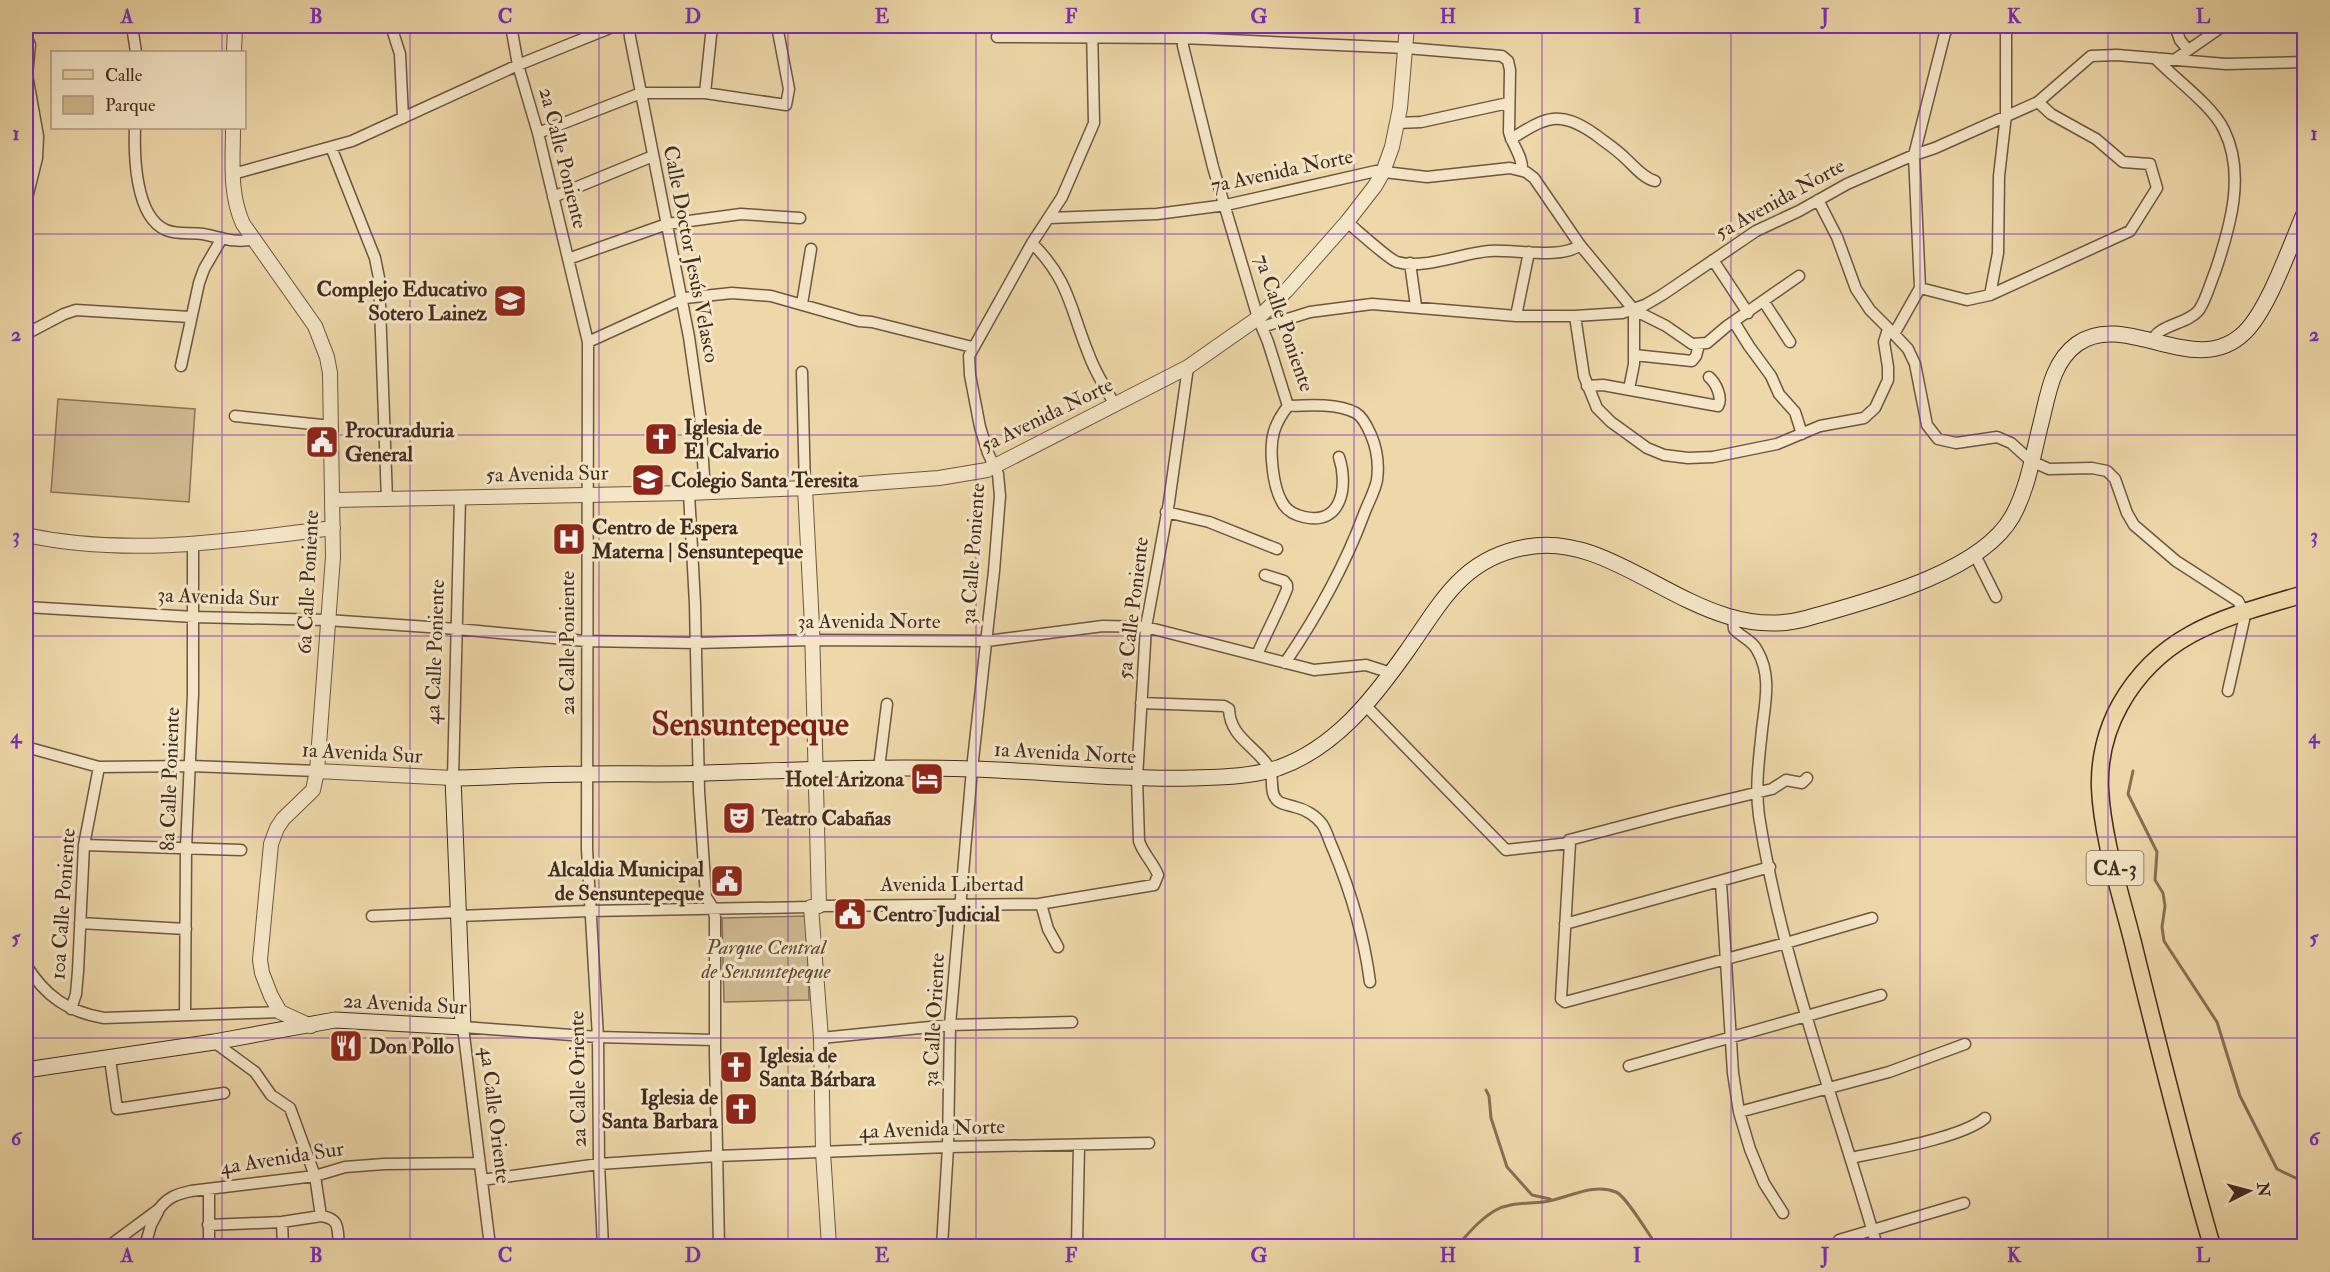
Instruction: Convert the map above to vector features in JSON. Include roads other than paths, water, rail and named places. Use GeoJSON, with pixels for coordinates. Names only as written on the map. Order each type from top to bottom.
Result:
{"type":"FeatureCollection","features":[{"type":"Feature","properties":{"kind":"main road","name":"1a Avenida Norte"},"geometry":{"type":"LineString","coordinates":[[699,774],[879,768],[972,769],[1137,778],[1182,778],[1244,776],[1271,770],[1310,754],[1339,732],[1391,673],[1445,595],[1460,578],[1487,560],[1527,547],[1555,546],[1589,554],[1631,572],[1694,604],[1732,618],[1767,624],[1801,620],[1926,579],[1975,555],[1990,544],[2007,525],[2018,504],[2052,382],[2060,363],[2071,350],[2084,340],[2103,335],[2207,350],[2225,346],[2239,337],[2259,312],[2304,214]]}},
{"type":"Feature","properties":{"kind":"main road","name":"CA-3"},"geometry":{"type":"LineString","coordinates":[[2212,1246],[2161,1057],[2108,841],[2102,812],[2100,775],[2104,747],[2114,717],[2145,671],[2184,637],[2218,621],[2304,594]]}},
{"type":"Feature","properties":{"kind":"main road","name":"1a Avenida Sur"},"geometry":{"type":"LineString","coordinates":[[453,778],[588,774],[699,774]]}},
{"type":"Feature","properties":{"kind":"main road","name":"4a Calle Poniente"},"geometry":{"type":"LineString","coordinates":[[453,778],[459,914]]}},
{"type":"Feature","properties":{"kind":"main road","name":"4a Calle Oriente"},"geometry":{"type":"LineString","coordinates":[[459,914],[463,1027]]}},
{"type":"Feature","properties":{"kind":"main road","name":"2a Avenida Sur"},"geometry":{"type":"LineString","coordinates":[[26,1070],[110,1059],[311,1026],[335,1020],[463,1027]]}},
{"type":"Feature","properties":{"kind":"street"},"geometry":{"type":"LineString","coordinates":[[132,26],[136,51]]}},
{"type":"Feature","properties":{"kind":"street"},"geometry":{"type":"LineString","coordinates":[[234,51],[235,26]]}},
{"type":"Feature","properties":{"kind":"street"},"geometry":{"type":"LineString","coordinates":[[391,26],[400,54],[403,118]]}},
{"type":"Feature","properties":{"kind":"street","name":"2a Calle Poniente"},"geometry":{"type":"LineString","coordinates":[[511,26],[518,65],[538,133],[588,342],[586,740],[589,911]]}},
{"type":"Feature","properties":{"kind":"street"},"geometry":{"type":"LineString","coordinates":[[233,174],[352,141],[518,65],[615,26]]}},
{"type":"Feature","properties":{"kind":"street","name":"Calle Doctor Jesús Velasco"},"geometry":{"type":"LineString","coordinates":[[629,26],[682,299],[700,414],[705,492]]}},
{"type":"Feature","properties":{"kind":"street"},"geometry":{"type":"LineString","coordinates":[[705,93],[712,26]]}},
{"type":"Feature","properties":{"kind":"street"},"geometry":{"type":"LineString","coordinates":[[538,133],[641,93],[705,93],[786,105],[789,89],[777,26]]}},
{"type":"Feature","properties":{"kind":"street","name":"3a Calle Poniente"},"geometry":{"type":"LineString","coordinates":[[960,904],[1000,496],[998,474],[988,453],[974,400],[968,365],[972,347],[1032,243],[1062,197],[1094,123],[1092,26]]}},
{"type":"Feature","properties":{"kind":"street","name":"7a Calle Poniente"},"geometry":{"type":"LineString","coordinates":[[1183,26],[1182,38],[1213,166],[1288,406],[1340,408],[1358,413],[1370,434],[1378,463],[1376,482],[1357,535],[1317,616],[1286,663]]}},
{"type":"Feature","properties":{"kind":"street"},"geometry":{"type":"LineString","coordinates":[[1260,322],[1347,222],[1383,172],[1397,123],[1407,26]]}},
{"type":"Feature","properties":{"kind":"street"},"geometry":{"type":"LineString","coordinates":[[1575,316],[1587,386],[1597,408],[1611,422],[1647,448],[1670,457],[1713,457],[1777,444],[1820,426],[1864,418],[1875,408],[1888,380],[1884,347],[1891,332],[1920,288],[1914,155],[1945,33],[1950,26]]}},
{"type":"Feature","properties":{"kind":"street"},"geometry":{"type":"LineString","coordinates":[[1990,295],[1998,253],[1999,176],[2006,115],[2006,26]]}},
{"type":"Feature","properties":{"kind":"street"},"geometry":{"type":"LineString","coordinates":[[2175,26],[2180,40],[2188,50]]}},
{"type":"Feature","properties":{"kind":"street"},"geometry":{"type":"LineString","coordinates":[[2178,58],[2223,26]]}},
{"type":"Feature","properties":{"kind":"street"},"geometry":{"type":"LineString","coordinates":[[26,36],[30,54],[27,75],[38,136],[37,158],[26,202]]}},
{"type":"Feature","properties":{"kind":"street"},"geometry":{"type":"LineString","coordinates":[[997,37],[1182,38],[1406,48],[1506,58],[1510,70],[1508,103],[1511,140],[1521,160],[1522,170],[1534,178],[1580,245],[1634,310],[1666,326],[1692,344],[1699,345],[1707,343],[1799,276]]}},
{"type":"Feature","properties":{"kind":"street","name":"5a Avenida Norte"},"geometry":{"type":"LineString","coordinates":[[689,493],[805,488],[939,478],[987,470],[1188,367],[1260,322],[1310,312],[1372,303],[1516,316],[1575,316],[1634,310],[1662,295],[1756,231],[1914,155],[1935,148],[2038,102],[2091,56],[2178,58],[2226,64],[2304,62]]}},
{"type":"Feature","properties":{"kind":"street"},"geometry":{"type":"LineString","coordinates":[[2152,342],[2154,336],[2159,332],[2185,321],[2200,309],[2229,231],[2235,189],[2232,156],[2224,130],[2211,111],[2155,58]]}},
{"type":"Feature","properties":{"kind":"street"},"geometry":{"type":"LineString","coordinates":[[1920,288],[1967,300],[1990,295],[2130,231],[2157,188],[2150,164],[2123,162],[2096,139],[2051,114],[2038,102]]}},
{"type":"Feature","properties":{"kind":"street"},"geometry":{"type":"LineString","coordinates":[[1397,123],[1420,122],[1508,103]]}},
{"type":"Feature","properties":{"kind":"street"},"geometry":{"type":"LineString","coordinates":[[1511,140],[1524,130],[1545,121],[1562,118],[1572,120],[1618,151],[1641,172],[1655,181]]}},
{"type":"Feature","properties":{"kind":"street"},"geometry":{"type":"LineString","coordinates":[[135,129],[136,172],[144,201],[155,222],[168,231],[236,241],[253,239]]}},
{"type":"Feature","properties":{"kind":"street","name":"6a Calle Poniente"},"geometry":{"type":"LineString","coordinates":[[233,129],[234,200],[237,212],[253,239],[315,326],[327,357],[330,373],[333,557],[317,771],[313,790],[283,819],[271,844],[260,960],[266,984],[280,1012]]}},
{"type":"Feature","properties":{"kind":"street"},"geometry":{"type":"LineString","coordinates":[[331,147],[375,258],[379,278],[387,500]]}},
{"type":"Feature","properties":{"kind":"street"},"geometry":{"type":"LineString","coordinates":[[553,197],[653,156]]}},
{"type":"Feature","properties":{"kind":"street","name":"7a Avenida Norte"},"geometry":{"type":"LineString","coordinates":[[1049,218],[1157,214],[1226,205],[1368,172],[1427,177],[1501,168],[1522,170]]}},
{"type":"Feature","properties":{"kind":"street"},"geometry":{"type":"LineString","coordinates":[[1818,200],[1837,237],[1851,280],[1859,295],[1870,310],[1908,349],[1916,364],[1922,410],[1933,434],[1943,442],[1956,443],[1997,437],[2011,443],[2031,461],[2049,469],[2092,468],[2103,469],[2111,473],[2130,519],[2140,531],[2180,565],[2238,601],[2244,612],[2228,691]]}},
{"type":"Feature","properties":{"kind":"street"},"geometry":{"type":"LineString","coordinates":[[568,259],[667,224],[741,214],[800,218]]}},
{"type":"Feature","properties":{"kind":"street"},"geometry":{"type":"LineString","coordinates":[[1347,222],[1394,261],[1410,263],[1440,261],[1487,251],[1568,251],[1580,245]]}},
{"type":"Feature","properties":{"kind":"street"},"geometry":{"type":"LineString","coordinates":[[181,366],[190,317],[204,269],[222,238]]}},
{"type":"Feature","properties":{"kind":"street"},"geometry":{"type":"LineString","coordinates":[[1032,243],[1050,262],[1064,285],[1089,356],[1115,405]]}},
{"type":"Feature","properties":{"kind":"street"},"geometry":{"type":"LineString","coordinates":[[802,304],[811,249]]}},
{"type":"Feature","properties":{"kind":"street"},"geometry":{"type":"LineString","coordinates":[[1516,316],[1529,252]]}},
{"type":"Feature","properties":{"kind":"street"},"geometry":{"type":"LineString","coordinates":[[1713,260],[1748,313]]}},
{"type":"Feature","properties":{"kind":"street"},"geometry":{"type":"LineString","coordinates":[[1410,263],[1416,306]]}},
{"type":"Feature","properties":{"kind":"street"},"geometry":{"type":"LineString","coordinates":[[588,342],[682,299],[732,293],[771,296],[859,321],[872,322],[972,347]]}},
{"type":"Feature","properties":{"kind":"street"},"geometry":{"type":"LineString","coordinates":[[1764,302],[1790,342]]}},
{"type":"Feature","properties":{"kind":"street"},"geometry":{"type":"LineString","coordinates":[[26,334],[76,310],[190,317]]}},
{"type":"Feature","properties":{"kind":"street"},"geometry":{"type":"LineString","coordinates":[[1629,389],[1634,355],[1634,310]]}},
{"type":"Feature","properties":{"kind":"street"},"geometry":{"type":"LineString","coordinates":[[1734,322],[1771,376],[1779,394],[1795,412],[1802,434]]}},
{"type":"Feature","properties":{"kind":"street"},"geometry":{"type":"LineString","coordinates":[[1634,355],[1692,361],[1699,345]]}},
{"type":"Feature","properties":{"kind":"street","name":"5a Calle Poniente"},"geometry":{"type":"LineString","coordinates":[[1154,885],[1158,875],[1154,864],[1141,848],[1139,840],[1137,778],[1141,703],[1146,627],[1167,512],[1188,367]]}},
{"type":"Feature","properties":{"kind":"street"},"geometry":{"type":"LineString","coordinates":[[802,372],[812,640],[815,907],[823,1152],[829,1246]]}},
{"type":"Feature","properties":{"kind":"street"},"geometry":{"type":"LineString","coordinates":[[1587,386],[1604,385],[1718,406],[1721,401],[1720,396],[1709,377]]}},
{"type":"Feature","properties":{"kind":"street"},"geometry":{"type":"LineString","coordinates":[[1288,406],[1274,427],[1271,440],[1277,492],[1282,503],[1289,510],[1298,516],[1309,518],[1322,518],[1334,510],[1341,498],[1344,486],[1344,473],[1339,457]]}},
{"type":"Feature","properties":{"kind":"street"},"geometry":{"type":"LineString","coordinates":[[235,416],[332,426]]}},
{"type":"Feature","properties":{"kind":"street"},"geometry":{"type":"LineString","coordinates":[[689,493],[699,774],[706,897],[713,908],[715,958],[714,1040],[719,1246]]}},
{"type":"Feature","properties":{"kind":"street","name":"5a Avenida Sur"},"geometry":{"type":"LineString","coordinates":[[333,500],[689,493]]}},
{"type":"Feature","properties":{"kind":"street","name":"4a Calle Poniente"},"geometry":{"type":"LineString","coordinates":[[453,778],[460,498]]}},
{"type":"Feature","properties":{"kind":"street"},"geometry":{"type":"LineString","coordinates":[[1167,512],[1209,522],[1277,549]]}},
{"type":"Feature","properties":{"kind":"street"},"geometry":{"type":"LineString","coordinates":[[26,535],[87,544],[193,545],[333,528]]}},
{"type":"Feature","properties":{"kind":"street","name":"8a Calle Poniente"},"geometry":{"type":"LineString","coordinates":[[185,1015],[186,848],[191,766],[194,617],[193,545]]}},
{"type":"Feature","properties":{"kind":"street"},"geometry":{"type":"LineString","coordinates":[[1975,555],[1996,597]]}},
{"type":"Feature","properties":{"kind":"street"},"geometry":{"type":"LineString","coordinates":[[1257,655],[1277,616],[1287,589],[1284,581],[1265,575]]}},
{"type":"Feature","properties":{"kind":"street","name":"3a Avenida Sur"},"geometry":{"type":"LineString","coordinates":[[26,607],[194,617],[327,620],[586,641],[696,644]]}},
{"type":"Feature","properties":{"kind":"street"},"geometry":{"type":"LineString","coordinates":[[1732,618],[1734,629],[1748,639],[1758,651],[1765,671],[1766,696],[1757,793],[1786,943],[1827,1087],[1877,1246]]}},
{"type":"Feature","properties":{"kind":"street","name":"3a Avenida Norte"},"geometry":{"type":"LineString","coordinates":[[696,644],[812,640],[987,641],[1103,626],[1146,627],[1286,663]]}},
{"type":"Feature","properties":{"kind":"street"},"geometry":{"type":"LineString","coordinates":[[1286,663],[1314,670],[1366,665],[1391,673]]}},
{"type":"Feature","properties":{"kind":"street"},"geometry":{"type":"LineString","coordinates":[[1141,703],[1224,706],[1229,709],[1233,729],[1259,754],[1271,770],[1276,801],[1284,805],[1299,807],[1322,824],[1344,876],[1360,926],[1370,982]]}},
{"type":"Feature","properties":{"kind":"street"},"geometry":{"type":"LineString","coordinates":[[879,768],[887,704]]}},
{"type":"Feature","properties":{"kind":"street"},"geometry":{"type":"LineString","coordinates":[[1365,705],[1506,850],[1570,843]]}},
{"type":"Feature","properties":{"kind":"street","name":"1a Avenida Sur"},"geometry":{"type":"LineString","coordinates":[[26,747],[99,766],[191,766],[453,778]]}},
{"type":"Feature","properties":{"kind":"street","name":"10a Calle Poniente"},"geometry":{"type":"LineString","coordinates":[[70,1009],[76,994],[84,845],[99,766]]}},
{"type":"Feature","properties":{"kind":"street"},"geometry":{"type":"LineString","coordinates":[[1807,778],[1802,783],[1786,780],[1772,789],[1569,840],[1561,999],[1565,1002],[1872,918]]}},
{"type":"Feature","properties":{"kind":"street"},"geometry":{"type":"LineString","coordinates":[[84,845],[241,850]]}},
{"type":"Feature","properties":{"kind":"street"},"geometry":{"type":"LineString","coordinates":[[1565,924],[1770,867]]}},
{"type":"Feature","properties":{"kind":"street"},"geometry":{"type":"LineString","coordinates":[[1721,882],[1730,1036],[1739,1112],[1750,1149],[1764,1183],[1783,1213]]}},
{"type":"Feature","properties":{"kind":"street","name":"Avenida Libertad"},"geometry":{"type":"LineString","coordinates":[[372,916],[713,908],[1041,904],[1154,885]]}},
{"type":"Feature","properties":{"kind":"street","name":"3a Calle Oriente"},"geometry":{"type":"LineString","coordinates":[[942,1246],[948,1147],[950,1025],[960,904]]}},
{"type":"Feature","properties":{"kind":"street"},"geometry":{"type":"LineString","coordinates":[[1041,904],[1048,929],[1058,947]]}},
{"type":"Feature","properties":{"kind":"street","name":"2a Calle Oriente"},"geometry":{"type":"LineString","coordinates":[[589,911],[598,1037],[599,1164],[603,1246]]}},
{"type":"Feature","properties":{"kind":"street"},"geometry":{"type":"LineString","coordinates":[[80,923],[186,929]]}},
{"type":"Feature","properties":{"kind":"street"},"geometry":{"type":"LineString","coordinates":[[26,965],[36,981],[52,997],[70,1009],[86,1015],[104,1018],[280,1012],[311,1026]]}},
{"type":"Feature","properties":{"kind":"street"},"geometry":{"type":"LineString","coordinates":[[1629,1066],[1806,1014],[1881,995]]}},
{"type":"Feature","properties":{"kind":"street"},"geometry":{"type":"LineString","coordinates":[[821,1038],[950,1025],[1072,1022]]}},
{"type":"Feature","properties":{"kind":"street","name":"2a Avenida Sur"},"geometry":{"type":"LineString","coordinates":[[463,1027],[598,1037],[714,1040]]}},
{"type":"Feature","properties":{"kind":"street","name":"4a Calle Oriente"},"geometry":{"type":"LineString","coordinates":[[463,1027],[490,1246]]}},
{"type":"Feature","properties":{"kind":"street"},"geometry":{"type":"LineString","coordinates":[[214,1042],[255,1072],[271,1095],[290,1108],[315,1176],[321,1216]]}},
{"type":"Feature","properties":{"kind":"street"},"geometry":{"type":"LineString","coordinates":[[1739,1112],[1889,1072],[1965,1044]]}},
{"type":"Feature","properties":{"kind":"street"},"geometry":{"type":"LineString","coordinates":[[110,1059],[117,1109],[224,1093]]}},
{"type":"Feature","properties":{"kind":"street"},"geometry":{"type":"LineString","coordinates":[[1851,1158],[1928,1140],[1978,1124],[1984,1118]]}},
{"type":"Feature","properties":{"kind":"street","name":"4a Avenida Norte"},"geometry":{"type":"LineString","coordinates":[[717,1156],[948,1147],[1149,1143]]}},
{"type":"Feature","properties":{"kind":"street"},"geometry":{"type":"LineString","coordinates":[[1077,1246],[1079,1145]]}},
{"type":"Feature","properties":{"kind":"street"},"geometry":{"type":"LineString","coordinates":[[482,1180],[599,1164],[717,1156]]}},
{"type":"Feature","properties":{"kind":"street","name":"4a Avenida Sur"},"geometry":{"type":"LineString","coordinates":[[109,1246],[159,1209],[175,1194],[315,1176],[355,1167],[480,1163]]}},
{"type":"Feature","properties":{"kind":"street"},"geometry":{"type":"LineString","coordinates":[[208,1190],[209,1246]]}},
{"type":"Feature","properties":{"kind":"street"},"geometry":{"type":"LineString","coordinates":[[1839,1240],[1964,1203]]}},
{"type":"Feature","properties":{"kind":"street"},"geometry":{"type":"LineString","coordinates":[[145,1246],[151,1225],[159,1209]]}},
{"type":"Feature","properties":{"kind":"street"},"geometry":{"type":"LineString","coordinates":[[208,1225],[282,1222],[321,1216],[332,1218],[337,1224],[339,1246]]}},
{"type":"Feature","properties":{"kind":"street"},"geometry":{"type":"LineString","coordinates":[[282,1222],[283,1246]]}},
{"type":"Feature","properties":{"kind":"waterway"},"geometry":{"type":"LineString","coordinates":[[2133,771],[2128,794],[2157,852],[2155,880],[2163,893],[2165,906],[2162,927],[2164,941],[2217,1022],[2240,1096],[2277,1169],[2304,1182]]}},
{"type":"Feature","properties":{"kind":"waterway"},"geometry":{"type":"LineString","coordinates":[[1486,1090],[1489,1096],[1491,1118],[1507,1167],[1532,1195],[1550,1199]]}},
{"type":"Feature","properties":{"kind":"waterway"},"geometry":{"type":"LineString","coordinates":[[1457,1246],[1483,1219],[1500,1208],[1543,1202],[1598,1189],[1607,1189],[1620,1195],[1657,1246]]}},
{"type":"Feature","properties":{"kind":"place","name":"Complejo Educativo Sotero Lainez"},"geometry":{"type":"Point","coordinates":[510,301]}},
{"type":"Feature","properties":{"kind":"place","name":"Iglesia de El Calvario"},"geometry":{"type":"Point","coordinates":[661,439]}},
{"type":"Feature","properties":{"kind":"place","name":"Procuraduria General"},"geometry":{"type":"Point","coordinates":[322,442]}},
{"type":"Feature","properties":{"kind":"place","name":"Colegio Santa Teresita"},"geometry":{"type":"Point","coordinates":[648,480]}},
{"type":"Feature","properties":{"kind":"place","name":"Centro de Espera Materna | Sensuntepeque"},"geometry":{"type":"Point","coordinates":[569,539]}},
{"type":"Feature","properties":{"kind":"place","name":"Hotel Arizona"},"geometry":{"type":"Point","coordinates":[927,779]}},
{"type":"Feature","properties":{"kind":"place","name":"Teatro Cabañas"},"geometry":{"type":"Point","coordinates":[739,818]}},
{"type":"Feature","properties":{"kind":"place","name":"Alcaldia Municipal de Sensuntepeque"},"geometry":{"type":"Point","coordinates":[727,881]}},
{"type":"Feature","properties":{"kind":"place","name":"Centro Judicial"},"geometry":{"type":"Point","coordinates":[850,914]}},
{"type":"Feature","properties":{"kind":"place","name":"Don Pollo"},"geometry":{"type":"Point","coordinates":[346,1046]}},
{"type":"Feature","properties":{"kind":"place","name":"Iglesia de Santa Bárbara"},"geometry":{"type":"Point","coordinates":[736,1067]}},
{"type":"Feature","properties":{"kind":"place","name":"Iglesia de Santa Barbara"},"geometry":{"type":"Point","coordinates":[741,1109]}},
{"type":"Feature","properties":{"kind":"district","name":"Sensuntepeque"},"geometry":{"type":"Point","coordinates":[750,724]}},
{"type":"Feature","properties":{"kind":"park label","name":"Parque Central de Sensuntepeque"},"geometry":{"type":"Point","coordinates":[766,959]}}]}
